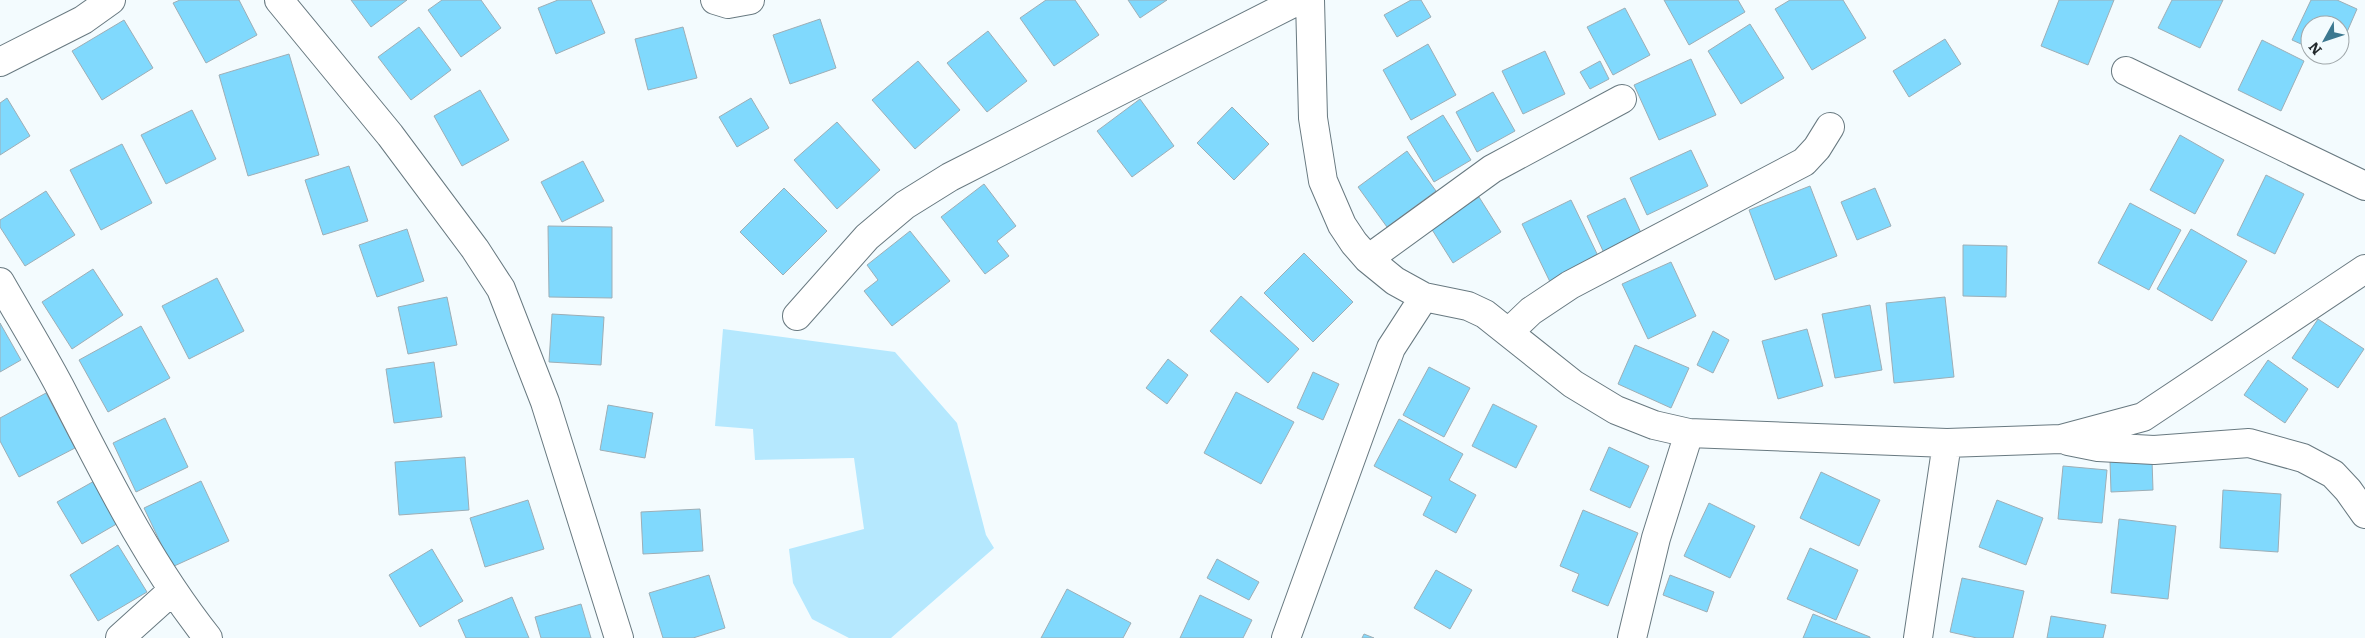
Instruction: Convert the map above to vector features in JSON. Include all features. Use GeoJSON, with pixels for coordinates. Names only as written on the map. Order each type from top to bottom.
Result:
{"type":"FeatureCollection","features":[{"type":"Feature","properties":{"kind":"street"},"geometry":{"type":"LineString","coordinates":[[0,62],[83,20],[111,0]]}},
{"type":"Feature","properties":{"kind":"street"},"geometry":{"type":"LineString","coordinates":[[279,0],[390,135],[475,249],[501,289],[545,402],[618,638]]}},
{"type":"Feature","properties":{"kind":"street"},"geometry":{"type":"LineString","coordinates":[[716,0],[728,4],[750,0]]}},
{"type":"Feature","properties":{"kind":"street"},"geometry":{"type":"LineString","coordinates":[[797,316],[867,236],[905,205],[950,176],[1299,0]]}},
{"type":"Feature","properties":{"kind":"street"},"geometry":{"type":"LineString","coordinates":[[1310,0],[1313,118],[1323,181],[1342,225],[1354,243],[1368,259],[1395,281],[1424,297],[1468,306],[1485,314],[1573,384],[1616,410],[1654,425],[1689,433],[1946,444],[2061,439],[2143,417],[2365,269]]}},
{"type":"Feature","properties":{"kind":"street"},"geometry":{"type":"LineString","coordinates":[[2126,71],[2365,186]]}},
{"type":"Feature","properties":{"kind":"street"},"geometry":{"type":"LineString","coordinates":[[1368,259],[1492,169],[1622,99]]}},
{"type":"Feature","properties":{"kind":"street"},"geometry":{"type":"LineString","coordinates":[[1508,332],[1531,311],[1570,285],[1804,162],[1817,148],[1830,127]]}},
{"type":"Feature","properties":{"kind":"street"},"geometry":{"type":"LineString","coordinates":[[0,282],[58,384],[137,535],[172,591],[208,638]]}},
{"type":"Feature","properties":{"kind":"street"},"geometry":{"type":"LineString","coordinates":[[1286,638],[1391,348],[1424,297]]}},
{"type":"Feature","properties":{"kind":"street"},"geometry":{"type":"LineString","coordinates":[[1632,638],[1656,538],[1689,433]]}},
{"type":"Feature","properties":{"kind":"street"},"geometry":{"type":"LineString","coordinates":[[2061,439],[2098,447],[2154,450],[2249,443],[2303,458],[2333,474],[2348,490],[2365,514]]}},
{"type":"Feature","properties":{"kind":"street"},"geometry":{"type":"LineString","coordinates":[[1918,638],[1946,444]]}},
{"type":"Feature","properties":{"kind":"street"},"geometry":{"type":"LineString","coordinates":[[120,638],[172,591]]}},
{"type":"Feature","properties":{"kind":"shaded area"},"geometry":{"type":"Polygon","coordinates":[[[723,329],[895,352],[957,423],[986,535],[994,548],[891,638],[849,638],[812,619],[793,583],[789,549],[864,529],[854,458],[755,460],[753,429],[715,426],[723,329]]]}},
{"type":"Feature","properties":{"kind":"building"},"geometry":{"type":"Polygon","coordinates":[[[180,0],[239,0],[257,35],[206,63],[173,3],[180,0]]]}},
{"type":"Feature","properties":{"kind":"building"},"geometry":{"type":"Polygon","coordinates":[[[351,0],[407,0],[371,27],[351,0]]]}},
{"type":"Feature","properties":{"kind":"building"},"geometry":{"type":"Polygon","coordinates":[[[442,0],[481,0],[501,28],[461,57],[428,10],[442,0]]]}},
{"type":"Feature","properties":{"kind":"building"},"geometry":{"type":"Polygon","coordinates":[[[558,0],[591,0],[605,33],[556,54],[538,8],[558,0]]]}},
{"type":"Feature","properties":{"kind":"building"},"geometry":{"type":"Polygon","coordinates":[[[1046,0],[1075,0],[1099,35],[1054,66],[1020,18],[1046,0]]]}},
{"type":"Feature","properties":{"kind":"building"},"geometry":{"type":"Polygon","coordinates":[[[1128,0],[1167,0],[1140,18],[1128,0]]]}},
{"type":"Feature","properties":{"kind":"building"},"geometry":{"type":"Polygon","coordinates":[[[1411,0],[1421,0],[1431,17],[1397,37],[1384,15],[1411,0]]]}},
{"type":"Feature","properties":{"kind":"building"},"geometry":{"type":"Polygon","coordinates":[[[1664,0],[1738,0],[1745,12],[1689,45],[1664,0]]]}},
{"type":"Feature","properties":{"kind":"building"},"geometry":{"type":"Polygon","coordinates":[[[1790,0],[1843,0],[1866,38],[1812,70],[1775,9],[1790,0]]]}},
{"type":"Feature","properties":{"kind":"building"},"geometry":{"type":"Polygon","coordinates":[[[2059,0],[2114,0],[2088,65],[2041,46],[2059,0]]]}},
{"type":"Feature","properties":{"kind":"building"},"geometry":{"type":"Polygon","coordinates":[[[2172,0],[2223,0],[2200,48],[2158,28],[2172,0]]]}},
{"type":"Feature","properties":{"kind":"building"},"geometry":{"type":"Polygon","coordinates":[[[2311,0],[2337,0],[2357,9],[2350,25],[2350,15],[2304,15],[2311,0]]]}},
{"type":"Feature","properties":{"kind":"building"},"geometry":{"type":"Polygon","coordinates":[[[1625,8],[1650,55],[1613,75],[1587,27],[1625,8]]]}},
{"type":"Feature","properties":{"kind":"building"},"geometry":{"type":"Polygon","coordinates":[[[820,19],[836,68],[790,84],[773,35],[820,19]]]}},
{"type":"Feature","properties":{"kind":"building"},"geometry":{"type":"Polygon","coordinates":[[[124,20],[153,68],[102,100],[72,51],[124,20]]]}},
{"type":"Feature","properties":{"kind":"building"},"geometry":{"type":"Polygon","coordinates":[[[2300,23],[2300,44],[2292,40],[2300,23]]]}},
{"type":"Feature","properties":{"kind":"building"},"geometry":{"type":"Polygon","coordinates":[[[1750,24],[1784,78],[1741,104],[1708,51],[1750,24]]]}},
{"type":"Feature","properties":{"kind":"building"},"geometry":{"type":"Polygon","coordinates":[[[419,27],[451,70],[411,100],[378,57],[419,27]]]}},
{"type":"Feature","properties":{"kind":"building"},"geometry":{"type":"Polygon","coordinates":[[[683,27],[697,78],[648,90],[635,39],[683,27]]]}},
{"type":"Feature","properties":{"kind":"building"},"geometry":{"type":"Polygon","coordinates":[[[988,31],[1027,81],[987,112],[947,63],[988,31]]]}},
{"type":"Feature","properties":{"kind":"building"},"geometry":{"type":"Polygon","coordinates":[[[1945,39],[1961,64],[1909,97],[1893,71],[1945,39]]]}},
{"type":"Feature","properties":{"kind":"building"},"geometry":{"type":"Polygon","coordinates":[[[2262,40],[2300,59],[2300,65],[2302,65],[2281,111],[2238,90],[2262,40]]]}},
{"type":"Feature","properties":{"kind":"building"},"geometry":{"type":"Polygon","coordinates":[[[1428,44],[1456,95],[1411,120],[1383,70],[1428,44]]]}},
{"type":"Feature","properties":{"kind":"building"},"geometry":{"type":"Polygon","coordinates":[[[1545,51],[1565,94],[1523,114],[1502,71],[1545,51]]]}},
{"type":"Feature","properties":{"kind":"building"},"geometry":{"type":"Polygon","coordinates":[[[289,54],[319,155],[248,176],[219,75],[289,54]]]}},
{"type":"Feature","properties":{"kind":"building"},"geometry":{"type":"Polygon","coordinates":[[[1691,59],[1716,115],[1659,140],[1634,85],[1691,59]]]}},
{"type":"Feature","properties":{"kind":"building"},"geometry":{"type":"Polygon","coordinates":[[[918,61],[960,110],[915,149],[872,100],[918,61]]]}},
{"type":"Feature","properties":{"kind":"building"},"geometry":{"type":"Polygon","coordinates":[[[1600,61],[1609,79],[1590,89],[1580,72],[1600,61]]]}},
{"type":"Feature","properties":{"kind":"building"},"geometry":{"type":"Polygon","coordinates":[[[480,90],[509,140],[462,166],[434,116],[480,90]]]}},
{"type":"Feature","properties":{"kind":"building"},"geometry":{"type":"Polygon","coordinates":[[[1493,92],[1515,131],[1477,152],[1456,112],[1493,92]]]}},
{"type":"Feature","properties":{"kind":"building"},"geometry":{"type":"Polygon","coordinates":[[[7,98],[30,136],[0,155],[0,103],[7,98]]]}},
{"type":"Feature","properties":{"kind":"building"},"geometry":{"type":"Polygon","coordinates":[[[751,98],[769,128],[737,147],[719,117],[751,98]]]}},
{"type":"Feature","properties":{"kind":"building"},"geometry":{"type":"Polygon","coordinates":[[[1140,99],[1174,146],[1132,177],[1097,131],[1140,99]]]}},
{"type":"Feature","properties":{"kind":"building"},"geometry":{"type":"Polygon","coordinates":[[[1232,107],[1269,144],[1234,180],[1197,143],[1232,107]]]}},
{"type":"Feature","properties":{"kind":"building"},"geometry":{"type":"Polygon","coordinates":[[[192,110],[216,159],[166,184],[141,135],[192,110]]]}},
{"type":"Feature","properties":{"kind":"building"},"geometry":{"type":"Polygon","coordinates":[[[1443,115],[1471,160],[1434,182],[1407,137],[1443,115]]]}},
{"type":"Feature","properties":{"kind":"building"},"geometry":{"type":"Polygon","coordinates":[[[837,122],[880,170],[837,209],[794,160],[837,122]]]}},
{"type":"Feature","properties":{"kind":"building"},"geometry":{"type":"Polygon","coordinates":[[[2180,135],[2224,160],[2195,214],[2150,190],[2180,135]]]}},
{"type":"Feature","properties":{"kind":"building"},"geometry":{"type":"Polygon","coordinates":[[[122,144],[152,203],[101,230],[70,170],[122,144]]]}},
{"type":"Feature","properties":{"kind":"building"},"geometry":{"type":"Polygon","coordinates":[[[1691,150],[1708,186],[1647,215],[1630,178],[1691,150]]]}},
{"type":"Feature","properties":{"kind":"building"},"geometry":{"type":"Polygon","coordinates":[[[1407,151],[1436,191],[1387,227],[1358,187],[1407,151]]]}},
{"type":"Feature","properties":{"kind":"building"},"geometry":{"type":"Polygon","coordinates":[[[583,161],[604,201],[562,222],[541,182],[583,161]]]}},
{"type":"Feature","properties":{"kind":"building"},"geometry":{"type":"Polygon","coordinates":[[[349,166],[368,221],[323,235],[305,180],[349,166]]]}},
{"type":"Feature","properties":{"kind":"building"},"geometry":{"type":"Polygon","coordinates":[[[2266,175],[2304,194],[2275,254],[2237,235],[2266,175]]]}},
{"type":"Feature","properties":{"kind":"building"},"geometry":{"type":"Polygon","coordinates":[[[984,184],[1016,226],[997,241],[1009,256],[985,274],[941,217],[984,184]]]}},
{"type":"Feature","properties":{"kind":"building"},"geometry":{"type":"Polygon","coordinates":[[[1810,186],[1837,256],[1775,280],[1749,210],[1810,186]]]}},
{"type":"Feature","properties":{"kind":"building"},"geometry":{"type":"Polygon","coordinates":[[[784,188],[827,231],[783,275],[740,232],[784,188]]]}},
{"type":"Feature","properties":{"kind":"building"},"geometry":{"type":"Polygon","coordinates":[[[1875,188],[1891,226],[1857,240],[1841,202],[1875,188]]]}},
{"type":"Feature","properties":{"kind":"building"},"geometry":{"type":"Polygon","coordinates":[[[46,191],[75,235],[25,266],[0,227],[0,220],[46,191]]]}},
{"type":"Feature","properties":{"kind":"building"},"geometry":{"type":"Polygon","coordinates":[[[1479,197],[1501,232],[1453,263],[1431,228],[1479,197]]]}},
{"type":"Feature","properties":{"kind":"building"},"geometry":{"type":"Polygon","coordinates":[[[1625,198],[1642,235],[1604,253],[1587,216],[1625,198]]]}},
{"type":"Feature","properties":{"kind":"building"},"geometry":{"type":"Polygon","coordinates":[[[1571,200],[1601,262],[1552,286],[1522,224],[1571,200]]]}},
{"type":"Feature","properties":{"kind":"building"},"geometry":{"type":"Polygon","coordinates":[[[2130,203],[2181,230],[2149,290],[2098,263],[2130,203]]]}},
{"type":"Feature","properties":{"kind":"building"},"geometry":{"type":"Polygon","coordinates":[[[548,226],[612,227],[612,298],[549,297],[548,226]]]}},
{"type":"Feature","properties":{"kind":"building"},"geometry":{"type":"Polygon","coordinates":[[[407,229],[424,281],[377,297],[359,245],[407,229]]]}},
{"type":"Feature","properties":{"kind":"building"},"geometry":{"type":"Polygon","coordinates":[[[2191,229],[2247,261],[2212,321],[2157,289],[2191,229]]]}},
{"type":"Feature","properties":{"kind":"building"},"geometry":{"type":"Polygon","coordinates":[[[910,231],[950,281],[892,326],[864,291],[878,280],[867,265],[910,231]]]}},
{"type":"Feature","properties":{"kind":"building"},"geometry":{"type":"Polygon","coordinates":[[[1963,245],[2007,246],[2006,297],[1963,296],[1963,245]]]}},
{"type":"Feature","properties":{"kind":"building"},"geometry":{"type":"Polygon","coordinates":[[[1304,253],[1353,302],[1313,342],[1264,293],[1304,253]]]}},
{"type":"Feature","properties":{"kind":"building"},"geometry":{"type":"Polygon","coordinates":[[[1671,262],[1696,316],[1648,339],[1622,284],[1671,262]]]}},
{"type":"Feature","properties":{"kind":"building"},"geometry":{"type":"Polygon","coordinates":[[[93,269],[123,315],[72,349],[42,302],[93,269]]]}},
{"type":"Feature","properties":{"kind":"building"},"geometry":{"type":"Polygon","coordinates":[[[217,278],[244,331],[189,359],[162,306],[217,278]]]}},
{"type":"Feature","properties":{"kind":"building"},"geometry":{"type":"Polygon","coordinates":[[[1241,296],[1299,349],[1268,383],[1210,331],[1241,296]]]}},
{"type":"Feature","properties":{"kind":"building"},"geometry":{"type":"Polygon","coordinates":[[[447,297],[457,345],[408,354],[398,307],[447,297]]]}},
{"type":"Feature","properties":{"kind":"building"},"geometry":{"type":"Polygon","coordinates":[[[1945,297],[1954,377],[1894,383],[1886,303],[1945,297]]]}},
{"type":"Feature","properties":{"kind":"building"},"geometry":{"type":"Polygon","coordinates":[[[1870,305],[1882,370],[1835,378],[1822,314],[1870,305]]]}},
{"type":"Feature","properties":{"kind":"building"},"geometry":{"type":"Polygon","coordinates":[[[552,314],[604,317],[601,365],[549,362],[552,314]]]}},
{"type":"Feature","properties":{"kind":"building"},"geometry":{"type":"Polygon","coordinates":[[[2318,319],[2364,349],[2338,388],[2292,358],[2318,319]]]}},
{"type":"Feature","properties":{"kind":"building"},"geometry":{"type":"Polygon","coordinates":[[[0,323],[21,360],[0,372],[0,323]]]}},
{"type":"Feature","properties":{"kind":"building"},"geometry":{"type":"Polygon","coordinates":[[[141,326],[170,378],[108,412],[79,360],[141,326]]]}},
{"type":"Feature","properties":{"kind":"building"},"geometry":{"type":"Polygon","coordinates":[[[1807,329],[1823,386],[1778,399],[1762,341],[1807,329]]]}},
{"type":"Feature","properties":{"kind":"building"},"geometry":{"type":"Polygon","coordinates":[[[1713,331],[1729,340],[1713,373],[1697,365],[1713,331]]]}},
{"type":"Feature","properties":{"kind":"building"},"geometry":{"type":"Polygon","coordinates":[[[1635,345],[1689,368],[1671,408],[1618,384],[1635,345]]]}},
{"type":"Feature","properties":{"kind":"building"},"geometry":{"type":"Polygon","coordinates":[[[1168,359],[1188,375],[1167,404],[1146,388],[1168,359]]]}},
{"type":"Feature","properties":{"kind":"building"},"geometry":{"type":"Polygon","coordinates":[[[2268,360],[2308,389],[2285,423],[2244,395],[2268,360]]]}},
{"type":"Feature","properties":{"kind":"building"},"geometry":{"type":"Polygon","coordinates":[[[434,362],[442,417],[394,423],[386,369],[434,362]]]}},
{"type":"Feature","properties":{"kind":"building"},"geometry":{"type":"Polygon","coordinates":[[[1429,367],[1470,388],[1444,437],[1403,415],[1429,367]]]}},
{"type":"Feature","properties":{"kind":"building"},"geometry":{"type":"Polygon","coordinates":[[[1313,372],[1339,384],[1323,420],[1297,408],[1313,372]]]}},
{"type":"Feature","properties":{"kind":"building"},"geometry":{"type":"Polygon","coordinates":[[[1236,392],[1294,422],[1261,484],[1204,453],[1236,392]]]}},
{"type":"Feature","properties":{"kind":"building"},"geometry":{"type":"Polygon","coordinates":[[[46,393],[75,448],[19,477],[0,441],[0,418],[46,393]]]}},
{"type":"Feature","properties":{"kind":"building"},"geometry":{"type":"Polygon","coordinates":[[[1493,404],[1537,426],[1516,468],[1472,446],[1493,404]]]}},
{"type":"Feature","properties":{"kind":"building"},"geometry":{"type":"Polygon","coordinates":[[[608,405],[653,413],[645,458],[600,450],[608,405]]]}},
{"type":"Feature","properties":{"kind":"building"},"geometry":{"type":"Polygon","coordinates":[[[165,418],[188,467],[136,492],[113,443],[165,418]]]}},
{"type":"Feature","properties":{"kind":"building"},"geometry":{"type":"Polygon","coordinates":[[[1399,419],[1463,454],[1449,480],[1476,495],[1456,533],[1423,515],[1432,497],[1374,466],[1399,419]]]}},
{"type":"Feature","properties":{"kind":"building"},"geometry":{"type":"Polygon","coordinates":[[[1609,447],[1649,466],[1630,508],[1590,490],[1609,447]]]}},
{"type":"Feature","properties":{"kind":"building"},"geometry":{"type":"Polygon","coordinates":[[[465,457],[469,510],[399,515],[395,462],[465,457]]]}},
{"type":"Feature","properties":{"kind":"building"},"geometry":{"type":"Polygon","coordinates":[[[2152,460],[2153,490],[2111,492],[2110,461],[2152,460]]]}},
{"type":"Feature","properties":{"kind":"building"},"geometry":{"type":"Polygon","coordinates":[[[2063,466],[2107,470],[2102,523],[2058,519],[2063,466]]]}},
{"type":"Feature","properties":{"kind":"building"},"geometry":{"type":"Polygon","coordinates":[[[1821,472],[1880,500],[1859,546],[1800,518],[1821,472]]]}},
{"type":"Feature","properties":{"kind":"building"},"geometry":{"type":"Polygon","coordinates":[[[96,480],[120,522],[82,544],[57,502],[96,480]]]}},
{"type":"Feature","properties":{"kind":"building"},"geometry":{"type":"Polygon","coordinates":[[[201,481],[229,541],[172,567],[144,508],[201,481]]]}},
{"type":"Feature","properties":{"kind":"building"},"geometry":{"type":"Polygon","coordinates":[[[2223,490],[2281,494],[2278,552],[2220,548],[2223,490]]]}},
{"type":"Feature","properties":{"kind":"building"},"geometry":{"type":"Polygon","coordinates":[[[528,500],[544,549],[485,567],[470,518],[528,500]]]}},
{"type":"Feature","properties":{"kind":"building"},"geometry":{"type":"Polygon","coordinates":[[[1997,500],[2043,518],[2026,565],[1979,547],[1997,500]]]}},
{"type":"Feature","properties":{"kind":"building"},"geometry":{"type":"Polygon","coordinates":[[[1709,503],[1755,526],[1730,578],[1684,556],[1709,503]]]}},
{"type":"Feature","properties":{"kind":"building"},"geometry":{"type":"Polygon","coordinates":[[[700,509],[703,551],[643,554],[641,512],[700,509]]]}},
{"type":"Feature","properties":{"kind":"building"},"geometry":{"type":"Polygon","coordinates":[[[1583,510],[1638,533],[1608,606],[1572,591],[1579,574],[1560,566],[1583,510]]]}},
{"type":"Feature","properties":{"kind":"building"},"geometry":{"type":"Polygon","coordinates":[[[2119,519],[2176,526],[2168,599],[2111,593],[2119,519]]]}},
{"type":"Feature","properties":{"kind":"building"},"geometry":{"type":"Polygon","coordinates":[[[118,545],[147,592],[98,621],[70,575],[118,545]]]}},
{"type":"Feature","properties":{"kind":"building"},"geometry":{"type":"Polygon","coordinates":[[[1810,548],[1858,570],[1836,620],[1787,599],[1810,548]]]}},
{"type":"Feature","properties":{"kind":"building"},"geometry":{"type":"Polygon","coordinates":[[[432,549],[463,601],[420,627],[389,575],[432,549]]]}},
{"type":"Feature","properties":{"kind":"building"},"geometry":{"type":"Polygon","coordinates":[[[1217,559],[1259,582],[1249,600],[1207,578],[1217,559]]]}},
{"type":"Feature","properties":{"kind":"building"},"geometry":{"type":"Polygon","coordinates":[[[1436,570],[1472,590],[1450,629],[1414,608],[1436,570]]]}},
{"type":"Feature","properties":{"kind":"building"},"geometry":{"type":"Polygon","coordinates":[[[709,575],[725,628],[693,638],[663,638],[649,593],[709,575]]]}},
{"type":"Feature","properties":{"kind":"building"},"geometry":{"type":"Polygon","coordinates":[[[1670,575],[1714,592],[1707,612],[1663,595],[1670,575]]]}},
{"type":"Feature","properties":{"kind":"building"},"geometry":{"type":"Polygon","coordinates":[[[1962,578],[2024,591],[2013,638],[1977,638],[1950,632],[1962,578]]]}},
{"type":"Feature","properties":{"kind":"building"},"geometry":{"type":"Polygon","coordinates":[[[1067,589],[1131,623],[1123,638],[1041,638],[1067,589]]]}},
{"type":"Feature","properties":{"kind":"building"},"geometry":{"type":"Polygon","coordinates":[[[1200,595],[1252,620],[1243,638],[1180,638],[1200,595]]]}},
{"type":"Feature","properties":{"kind":"building"},"geometry":{"type":"Polygon","coordinates":[[[512,597],[529,638],[466,638],[458,620],[512,597]]]}},
{"type":"Feature","properties":{"kind":"building"},"geometry":{"type":"Polygon","coordinates":[[[581,604],[591,638],[541,638],[535,617],[581,604]]]}},
{"type":"Feature","properties":{"kind":"building"},"geometry":{"type":"Polygon","coordinates":[[[1813,614],[1870,637],[1870,638],[1803,638],[1813,614]]]}},
{"type":"Feature","properties":{"kind":"building"},"geometry":{"type":"Polygon","coordinates":[[[2051,616],[2106,625],[2103,638],[2047,638],[2051,616]]]}},
{"type":"Feature","properties":{"kind":"building"},"geometry":{"type":"Polygon","coordinates":[[[1364,634],[1374,638],[1362,638],[1364,634]]]}}]}
